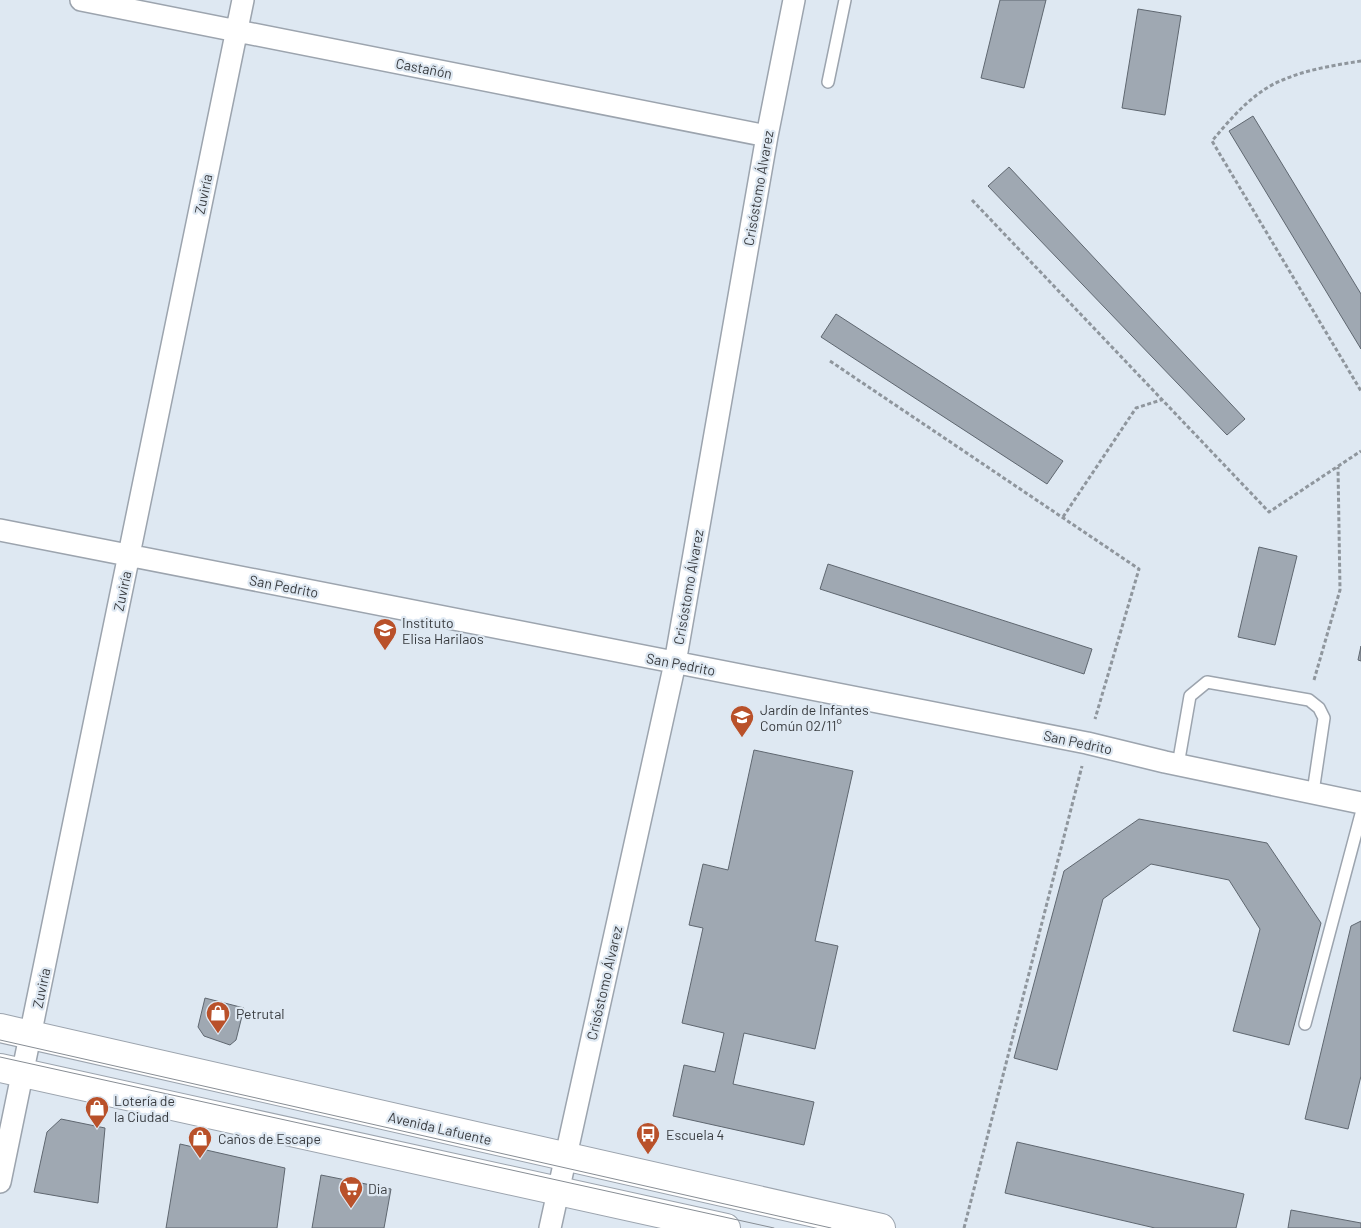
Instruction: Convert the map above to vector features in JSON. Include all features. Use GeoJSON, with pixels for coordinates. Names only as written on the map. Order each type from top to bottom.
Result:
{"type":"FeatureCollection","features":[{"type":"Feature","properties":{"kind":"main road","name":"Avenida Lafuente"},"geometry":{"type":"LineString","coordinates":[[0,1028],[881,1228]]}},
{"type":"Feature","properties":{"kind":"main road"},"geometry":{"type":"LineString","coordinates":[[11,1070],[726,1228]]}},
{"type":"Feature","properties":{"kind":"street","name":"Castañón"},"geometry":{"type":"LineString","coordinates":[[81,0],[766,136]]}},
{"type":"Feature","properties":{"kind":"street","name":"Zuviría"},"geometry":{"type":"LineString","coordinates":[[0,1182],[11,1070],[32,1035],[243,0]]}},
{"type":"Feature","properties":{"kind":"street","name":"Crisóstomo Álvarez"},"geometry":{"type":"LineString","coordinates":[[550,1228],[564,1157],[675,663],[766,136],[794,0]]}},
{"type":"Feature","properties":{"kind":"street","name":"San Pedrito"},"geometry":{"type":"LineString","coordinates":[[0,530],[1087,743],[1178,765],[1361,803]]}},
{"type":"Feature","properties":{"kind":"lane"},"geometry":{"type":"LineString","coordinates":[[828,82],[845,0]]}},
{"type":"Feature","properties":{"kind":"lane"},"geometry":{"type":"LineString","coordinates":[[1178,765],[1190,696],[1207,682],[1309,700],[1319,708],[1324,718],[1313,792]]}},
{"type":"Feature","properties":{"kind":"lane"},"geometry":{"type":"LineString","coordinates":[[1305,1024],[1361,814]]}},
{"type":"Feature","properties":{"kind":"path"},"geometry":{"type":"LineString","coordinates":[[1361,61],[1284,79],[1258,94],[1230,119],[1212,141],[1361,390]]}},
{"type":"Feature","properties":{"kind":"path"},"geometry":{"type":"LineString","coordinates":[[972,200],[1269,512],[1361,451]]}},
{"type":"Feature","properties":{"kind":"path"},"geometry":{"type":"LineString","coordinates":[[1063,517],[1136,408],[1161,400]]}},
{"type":"Feature","properties":{"kind":"path"},"geometry":{"type":"LineString","coordinates":[[1314,680],[1340,590],[1338,466]]}},
{"type":"Feature","properties":{"kind":"building"},"geometry":{"type":"Polygon","coordinates":[[[1000,0],[1046,0],[1024,88],[981,78],[1000,0]]]}},
{"type":"Feature","properties":{"kind":"building"},"geometry":{"type":"Polygon","coordinates":[[[1138,9],[1181,16],[1165,115],[1122,108],[1138,9]]]}},
{"type":"Feature","properties":{"kind":"building"},"geometry":{"type":"Polygon","coordinates":[[[1253,116],[1361,294],[1361,349],[1229,131],[1253,116]]]}},
{"type":"Feature","properties":{"kind":"building"},"geometry":{"type":"Polygon","coordinates":[[[1009,167],[1245,419],[1227,435],[988,186],[1009,167]]]}},
{"type":"Feature","properties":{"kind":"building"},"geometry":{"type":"Polygon","coordinates":[[[836,314],[1063,461],[1047,484],[821,337],[836,314]]]}},
{"type":"Feature","properties":{"kind":"building"},"geometry":{"type":"Polygon","coordinates":[[[1259,547],[1297,556],[1275,645],[1238,637],[1259,547]]]}},
{"type":"Feature","properties":{"kind":"building"},"geometry":{"type":"Polygon","coordinates":[[[828,564],[1092,649],[1084,674],[820,589],[828,564]]]}},
{"type":"Feature","properties":{"kind":"building"},"geometry":{"type":"Polygon","coordinates":[[[1361,646],[1361,661],[1358,660],[1361,646]]]}},
{"type":"Feature","properties":{"kind":"building"},"geometry":{"type":"Polygon","coordinates":[[[754,750],[853,771],[815,941],[838,946],[815,1049],[744,1033],[733,1084],[814,1102],[804,1145],[673,1116],[684,1065],[715,1072],[724,1033],[682,1023],[703,928],[689,925],[703,864],[728,870],[754,750]]]}},
{"type":"Feature","properties":{"kind":"building"},"geometry":{"type":"Polygon","coordinates":[[[1139,819],[1267,843],[1321,923],[1289,1045],[1233,1031],[1260,929],[1229,880],[1151,864],[1103,899],[1057,1070],[1014,1058],[1064,871],[1139,819]]]}},
{"type":"Feature","properties":{"kind":"building"},"geometry":{"type":"Polygon","coordinates":[[[1361,921],[1361,1076],[1348,1129],[1305,1119],[1351,926],[1361,921]]]}},
{"type":"Feature","properties":{"kind":"building"},"geometry":{"type":"Polygon","coordinates":[[[205,998],[244,1008],[236,1040],[230,1045],[204,1036],[198,1027],[205,998]]]}},
{"type":"Feature","properties":{"kind":"building"},"geometry":{"type":"Polygon","coordinates":[[[61,1119],[105,1128],[98,1203],[34,1192],[47,1132],[61,1119]]]}},
{"type":"Feature","properties":{"kind":"building"},"geometry":{"type":"Polygon","coordinates":[[[1017,1142],[1244,1194],[1236,1228],[1155,1228],[1005,1193],[1017,1142]]]}},
{"type":"Feature","properties":{"kind":"building"},"geometry":{"type":"Polygon","coordinates":[[[180,1144],[285,1168],[277,1228],[166,1228],[180,1144]]]}},
{"type":"Feature","properties":{"kind":"building","name":"Dia"},"geometry":{"type":"Polygon","coordinates":[[[321,1175],[391,1189],[384,1228],[312,1228],[321,1175]]]}},
{"type":"Feature","properties":{"kind":"building"},"geometry":{"type":"Polygon","coordinates":[[[1291,1210],[1361,1223],[1361,1228],[1288,1228],[1291,1210]]]}},
{"type":"Feature","properties":{"kind":"tram line"},"geometry":{"type":"LineString","coordinates":[[0,1040],[831,1228]]}},
{"type":"Feature","properties":{"kind":"tram line"},"geometry":{"type":"LineString","coordinates":[[0,1057],[774,1228]]}},
{"type":"Feature","properties":{"kind":"place","name":"Instituto Elisa Harilaos"},"geometry":{"type":"Point","coordinates":[385,651]}},
{"type":"Feature","properties":{"kind":"place","name":"Jardín de Infantes Común 02/11°"},"geometry":{"type":"Point","coordinates":[742,738]}},
{"type":"Feature","properties":{"kind":"place","name":"Petrutal"},"geometry":{"type":"Point","coordinates":[218,1034]}},
{"type":"Feature","properties":{"kind":"place","name":"Lotería de la Ciudad"},"geometry":{"type":"Point","coordinates":[97,1129]}},
{"type":"Feature","properties":{"kind":"place","name":"Escuela 4"},"geometry":{"type":"Point","coordinates":[648,1155]}},
{"type":"Feature","properties":{"kind":"place","name":"Caños de Escape"},"geometry":{"type":"Point","coordinates":[200,1159]}},
{"type":"Feature","properties":{"kind":"place","name":"Dia"},"geometry":{"type":"Point","coordinates":[351,1209]}}]}
